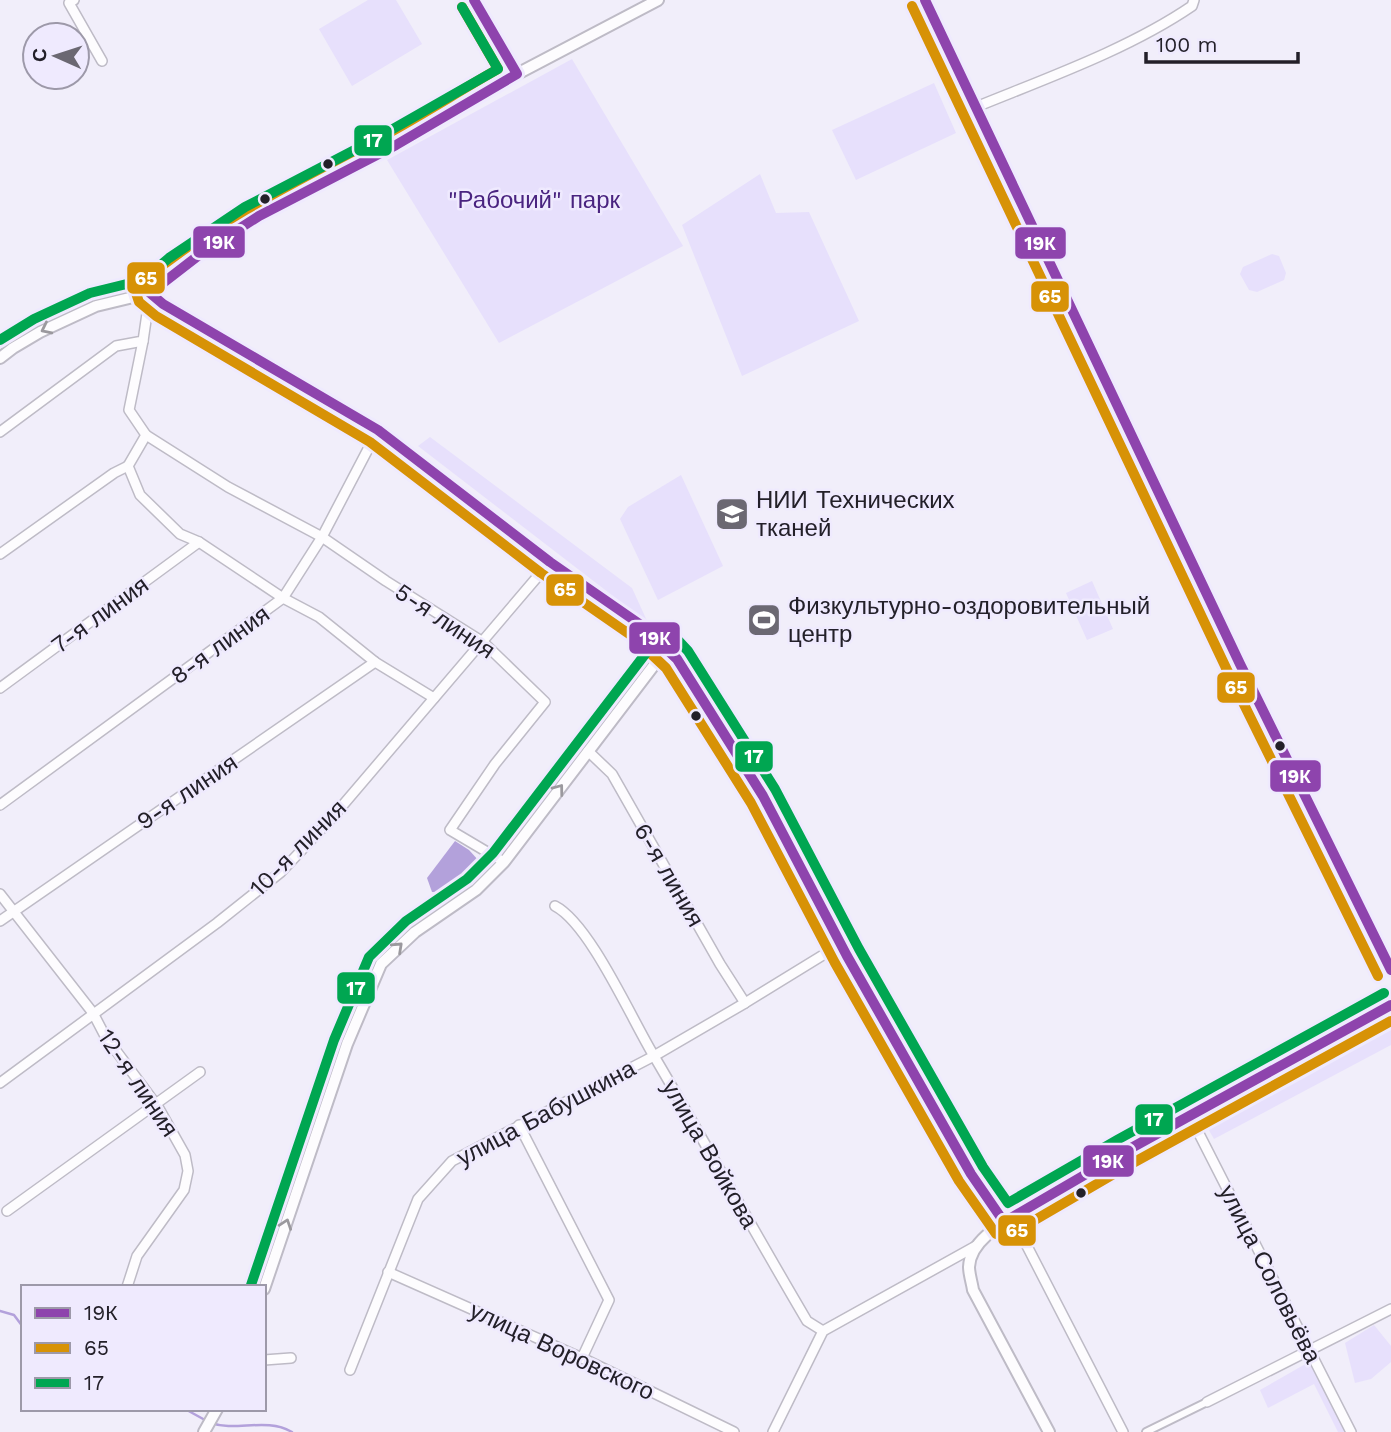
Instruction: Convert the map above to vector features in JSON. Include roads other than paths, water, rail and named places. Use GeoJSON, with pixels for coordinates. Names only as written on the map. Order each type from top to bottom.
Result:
{"type":"FeatureCollection","features":[{"type":"Feature","properties":{"kind":"street"},"geometry":{"type":"LineString","coordinates":[[74,0],[69,3],[102,61]]}},
{"type":"Feature","properties":{"kind":"street"},"geometry":{"type":"LineString","coordinates":[[474,0],[517,74]]}},
{"type":"Feature","properties":{"kind":"street"},"geometry":{"type":"LineString","coordinates":[[0,358],[40,332],[96,306],[150,293],[177,270],[253,219],[658,0]]}},
{"type":"Feature","properties":{"kind":"street"},"geometry":{"type":"LineString","coordinates":[[925,0],[1246,676],[1391,970]]}},
{"type":"Feature","properties":{"kind":"street"},"geometry":{"type":"LineString","coordinates":[[976,107],[1054,75],[1172,20],[1192,6],[1194,0]]}},
{"type":"Feature","properties":{"kind":"street"},"geometry":{"type":"LineString","coordinates":[[0,554],[128,466],[146,435],[129,410],[150,293]]}},
{"type":"Feature","properties":{"kind":"street"},"geometry":{"type":"LineString","coordinates":[[150,293],[163,304],[378,430],[550,562],[641,625],[677,659],[762,796],[841,944],[971,1174],[1008,1220],[1123,1432]]}},
{"type":"Feature","properties":{"kind":"street"},"geometry":{"type":"LineString","coordinates":[[0,432],[116,346],[142,341]]}},
{"type":"Feature","properties":{"kind":"street","name":"8-я линия"},"geometry":{"type":"LineString","coordinates":[[0,805],[283,598],[322,537],[378,430]]}},
{"type":"Feature","properties":{"kind":"street","name":"5-я линия"},"geometry":{"type":"LineString","coordinates":[[146,435],[228,486],[322,537],[483,642],[545,702],[495,764],[450,830],[504,862]]}},
{"type":"Feature","properties":{"kind":"street"},"geometry":{"type":"LineString","coordinates":[[128,466],[140,495],[180,534],[199,542],[283,598],[319,617],[374,662],[434,698]]}},
{"type":"Feature","properties":{"kind":"street","name":"7-я линия"},"geometry":{"type":"LineString","coordinates":[[0,688],[199,542]]}},
{"type":"Feature","properties":{"kind":"street","name":"10-я линия"},"geometry":{"type":"LineString","coordinates":[[0,1083],[217,923],[281,872],[331,819],[550,562]]}},
{"type":"Feature","properties":{"kind":"street"},"geometry":{"type":"LineString","coordinates":[[265,1285],[346,1044],[381,964],[415,932],[476,890],[504,862],[667,648]]}},
{"type":"Feature","properties":{"kind":"street","name":"9-я линия"},"geometry":{"type":"LineString","coordinates":[[0,921],[374,662]]}},
{"type":"Feature","properties":{"kind":"street","name":"6-я линия"},"geometry":{"type":"LineString","coordinates":[[588,751],[612,774],[745,1003]]}},
{"type":"Feature","properties":{"kind":"street","name":"12-я линия"},"geometry":{"type":"LineString","coordinates":[[0,894],[93,1013],[105,1036],[155,1103],[185,1155],[188,1171],[184,1190],[137,1256],[128,1285]]}},
{"type":"Feature","properties":{"kind":"street","name":"улица Войкова"},"geometry":{"type":"LineString","coordinates":[[555,906],[566,912],[585,937],[807,1321],[822,1331]]}},
{"type":"Feature","properties":{"kind":"street","name":"улица Бабушкина"},"geometry":{"type":"LineString","coordinates":[[350,1370],[418,1199],[452,1161],[654,1056],[841,944]]}},
{"type":"Feature","properties":{"kind":"street"},"geometry":{"type":"LineString","coordinates":[[773,1432],[822,1331],[976,1246],[1008,1220],[1391,1005]]}},
{"type":"Feature","properties":{"kind":"street"},"geometry":{"type":"LineString","coordinates":[[7,1211],[200,1072]]}},
{"type":"Feature","properties":{"kind":"street","name":"улица Соловьёва"},"geometry":{"type":"LineString","coordinates":[[1190,1116],[1351,1432]]}},
{"type":"Feature","properties":{"kind":"street"},"geometry":{"type":"LineString","coordinates":[[520,1125],[609,1300],[582,1358]]}},
{"type":"Feature","properties":{"kind":"street"},"geometry":{"type":"LineString","coordinates":[[976,1246],[969,1267],[973,1290],[1049,1432]]}},
{"type":"Feature","properties":{"kind":"street","name":"улица Воровского"},"geometry":{"type":"LineString","coordinates":[[388,1272],[582,1358],[734,1432]]}},
{"type":"Feature","properties":{"kind":"street"},"geometry":{"type":"LineString","coordinates":[[1146,1432],[1391,1310]]}},
{"type":"Feature","properties":{"kind":"street"},"geometry":{"type":"LineString","coordinates":[[266,1360],[291,1358]]}},
{"type":"Feature","properties":{"kind":"street"},"geometry":{"type":"LineString","coordinates":[[205,1430],[215,1414]]}},
{"type":"Feature","properties":{"kind":"waterway"},"geometry":{"type":"LineString","coordinates":[[0,1311],[14,1315],[21,1324]]}},
{"type":"Feature","properties":{"kind":"waterway"},"geometry":{"type":"LineString","coordinates":[[189,1411],[205,1420]]}},
{"type":"Feature","properties":{"kind":"waterway"},"geometry":{"type":"LineString","coordinates":[[211,1423],[272,1426],[292,1432]]}},
{"type":"Feature","properties":{"kind":"place","name":"НИИ Технических тканей"},"geometry":{"type":"Point","coordinates":[732,514]}},
{"type":"Feature","properties":{"kind":"place","name":"Физкультурно-оздоровительный центр"},"geometry":{"type":"Point","coordinates":[764,620]}},
{"type":"Feature","properties":{"kind":"park label","name":"\"Рабочий\" парк"},"geometry":{"type":"Point","coordinates":[534,200]}}]}
